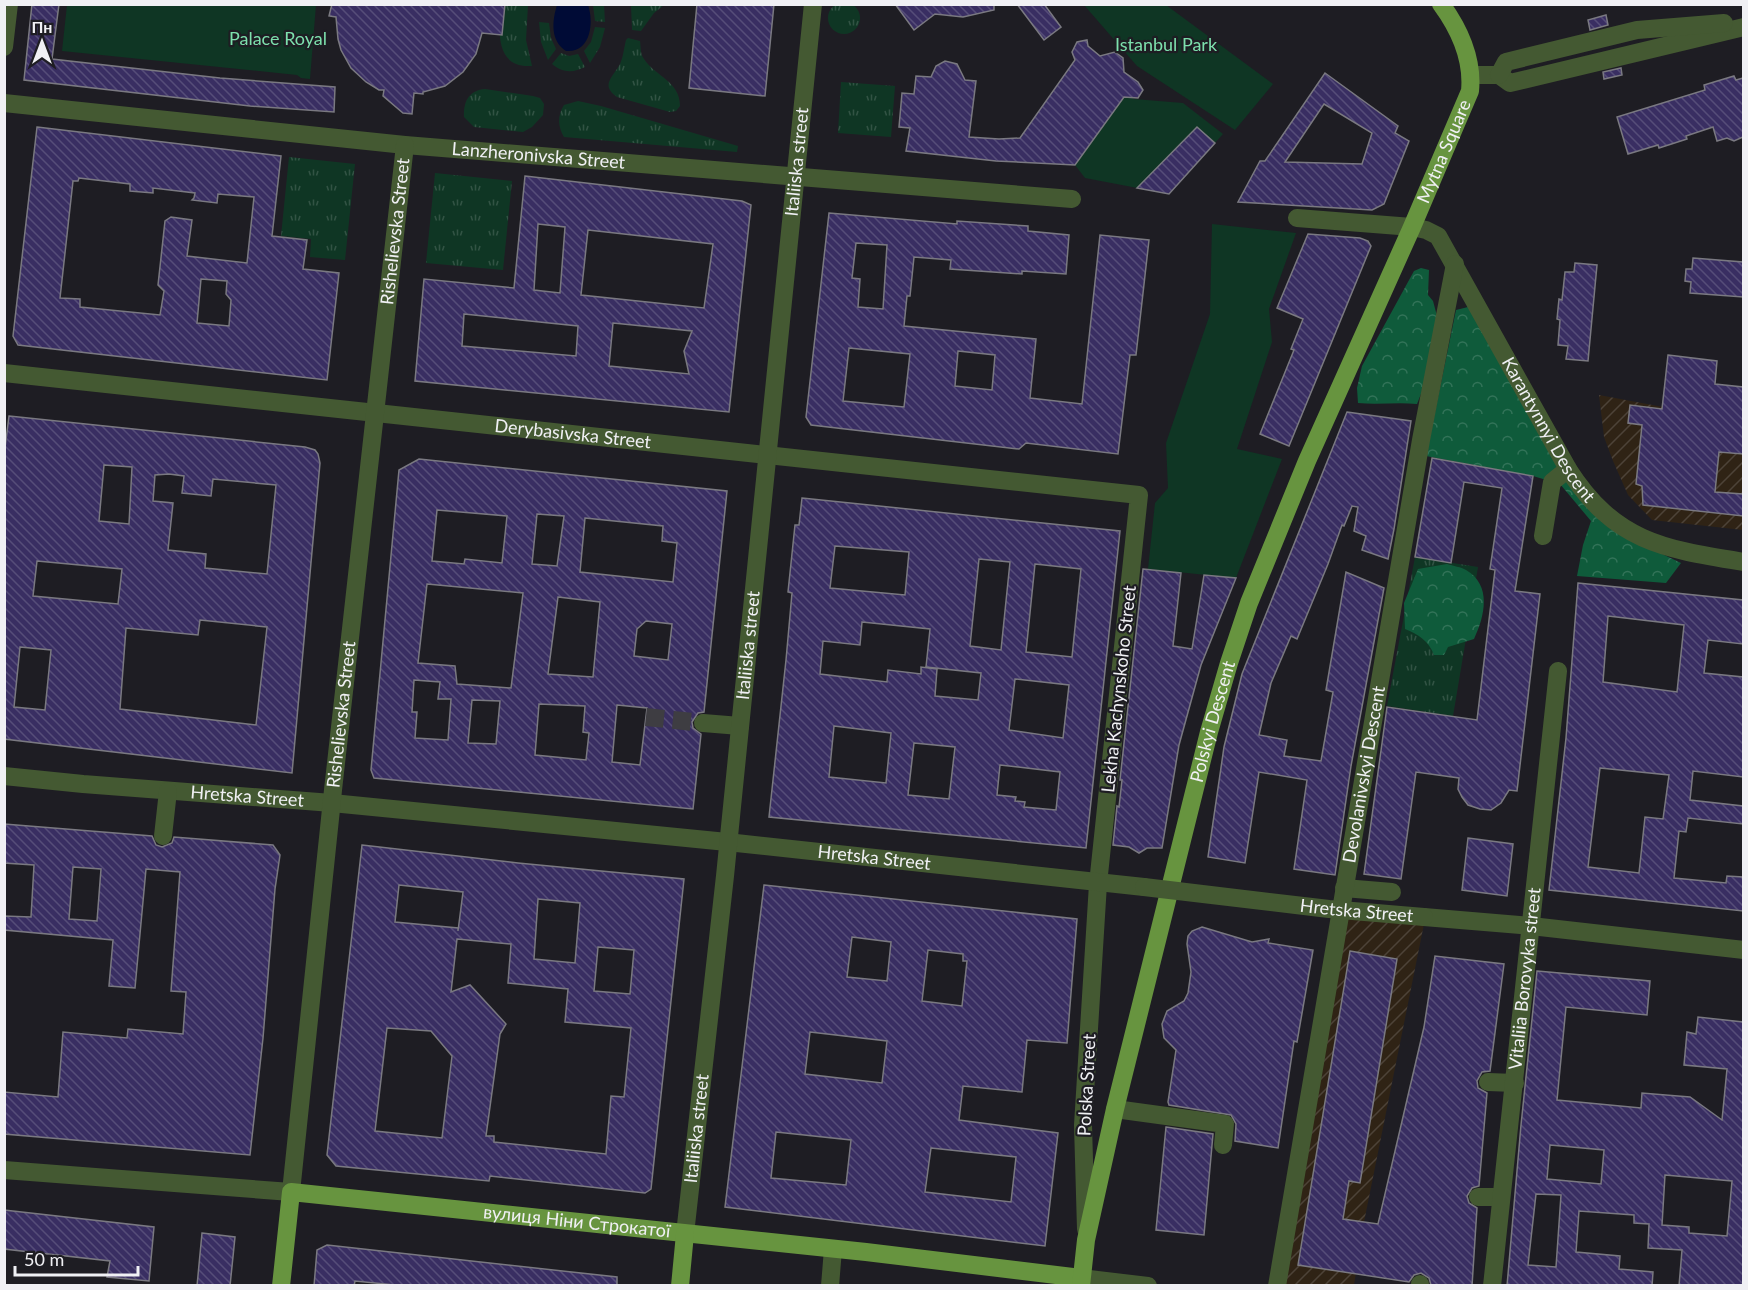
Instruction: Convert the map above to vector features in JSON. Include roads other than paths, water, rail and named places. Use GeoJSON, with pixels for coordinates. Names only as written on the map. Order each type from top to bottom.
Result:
{"type":"FeatureCollection","features":[{"type":"Feature","properties":{"kind":"main road"},"geometry":{"type":"LineString","coordinates":[[1441,4],[1469,58],[1471,75]]}},
{"type":"Feature","properties":{"kind":"main road","name":"Mytna Square"},"geometry":{"type":"LineString","coordinates":[[1412,228],[1464,108],[1470,91],[1471,75]]}},
{"type":"Feature","properties":{"kind":"main road","name":"Polskyi Descent"},"geometry":{"type":"LineString","coordinates":[[1086,1240],[1115,1109],[1209,732],[1242,622],[1307,461],[1412,228]]}},
{"type":"Feature","properties":{"kind":"main road","name":"вулиця Ніни Строкатої"},"geometry":{"type":"LineString","coordinates":[[291,1192],[833,1250],[1081,1282]]}},
{"type":"Feature","properties":{"kind":"main road","name":"Rishelievska Street"},"geometry":{"type":"LineString","coordinates":[[281,1286],[291,1192]]}},
{"type":"Feature","properties":{"kind":"main road","name":"Italiiska street"},"geometry":{"type":"LineString","coordinates":[[680,1286],[685,1234]]}},
{"type":"Feature","properties":{"kind":"main road","name":"Polska Street"},"geometry":{"type":"LineString","coordinates":[[1081,1282],[1086,1240]]}},
{"type":"Feature","properties":{"kind":"street"},"geometry":{"type":"LineString","coordinates":[[4,47],[9,4]]}},
{"type":"Feature","properties":{"kind":"street","name":"Italiiska street"},"geometry":{"type":"LineString","coordinates":[[685,1234],[740,726],[813,4]]}},
{"type":"Feature","properties":{"kind":"street"},"geometry":{"type":"LineString","coordinates":[[1499,75],[1506,62],[1626,32],[1743,21]]}},
{"type":"Feature","properties":{"kind":"street"},"geometry":{"type":"LineString","coordinates":[[1471,75],[1499,75],[1510,83],[1743,27]]}},
{"type":"Feature","properties":{"kind":"street","name":"Lanzheronivska Street"},"geometry":{"type":"LineString","coordinates":[[4,103],[405,145],[1072,199]]}},
{"type":"Feature","properties":{"kind":"street","name":"Rishelievska Street"},"geometry":{"type":"LineString","coordinates":[[291,1192],[405,145]]}},
{"type":"Feature","properties":{"kind":"street","name":"Karantynnyi Descent"},"geometry":{"type":"LineString","coordinates":[[1297,219],[1412,228],[1438,236],[1568,469],[1590,500],[1614,522],[1661,545],[1743,562]]}},
{"type":"Feature","properties":{"kind":"street","name":"Devolanivskyi Descent"},"geometry":{"type":"LineString","coordinates":[[1277,1286],[1344,888],[1388,645],[1421,440],[1455,264]]}},
{"type":"Feature","properties":{"kind":"street","name":"Derybasivska Street"},"geometry":{"type":"LineString","coordinates":[[4,373],[1139,495]]}},
{"type":"Feature","properties":{"kind":"street"},"geometry":{"type":"LineString","coordinates":[[1543,536],[1552,482],[1568,469]]}},
{"type":"Feature","properties":{"kind":"street","name":"Lekha Kachynskoho Street"},"geometry":{"type":"LineString","coordinates":[[1098,884],[1139,495]]}},
{"type":"Feature","properties":{"kind":"street","name":"Vitaliia Borovyka street"},"geometry":{"type":"LineString","coordinates":[[1492,1286],[1558,671]]}},
{"type":"Feature","properties":{"kind":"street"},"geometry":{"type":"LineString","coordinates":[[703,723],[740,726]]}},
{"type":"Feature","properties":{"kind":"street","name":"Hretska Street"},"geometry":{"type":"LineString","coordinates":[[4,776],[332,803],[1144,887],[1329,909],[1531,926],[1743,950]]}},
{"type":"Feature","properties":{"kind":"street"},"geometry":{"type":"LineString","coordinates":[[163,837],[168,791]]}},
{"type":"Feature","properties":{"kind":"street","name":"Polska Street"},"geometry":{"type":"LineString","coordinates":[[1086,1240],[1083,1125],[1098,884]]}},
{"type":"Feature","properties":{"kind":"street"},"geometry":{"type":"LineString","coordinates":[[1344,888],[1392,892]]}},
{"type":"Feature","properties":{"kind":"street"},"geometry":{"type":"LineString","coordinates":[[1488,1082],[1515,1083]]}},
{"type":"Feature","properties":{"kind":"street"},"geometry":{"type":"LineString","coordinates":[[1115,1109],[1225,1124],[1223,1145]]}},
{"type":"Feature","properties":{"kind":"street","name":"вулиця Ніни Строкатої"},"geometry":{"type":"LineString","coordinates":[[4,1170],[291,1192]]}},
{"type":"Feature","properties":{"kind":"street"},"geometry":{"type":"LineString","coordinates":[[1478,1197],[1501,1197]]}},
{"type":"Feature","properties":{"kind":"street"},"geometry":{"type":"LineString","coordinates":[[830,1286],[833,1250]]}},
{"type":"Feature","properties":{"kind":"street","name":"вулиця Ніни Строкатої"},"geometry":{"type":"LineString","coordinates":[[1081,1282],[1148,1286]]}},
{"type":"Feature","properties":{"kind":"water"},"geometry":{"type":"Polygon","coordinates":[[[557,5],[588,5],[591,20],[589,35],[581,47],[566,51],[557,42],[553,24],[557,5]]]}},
{"type":"Feature","properties":{"kind":"tunnel"},"geometry":{"type":"LineString","coordinates":[[646,717],[703,723]]}},
{"type":"Feature","properties":{"kind":"park label","name":"Palace Royal"},"geometry":{"type":"Point","coordinates":[278,39]}},
{"type":"Feature","properties":{"kind":"park label","name":"Istanbul Park"},"geometry":{"type":"Point","coordinates":[1166,45]}}]}
